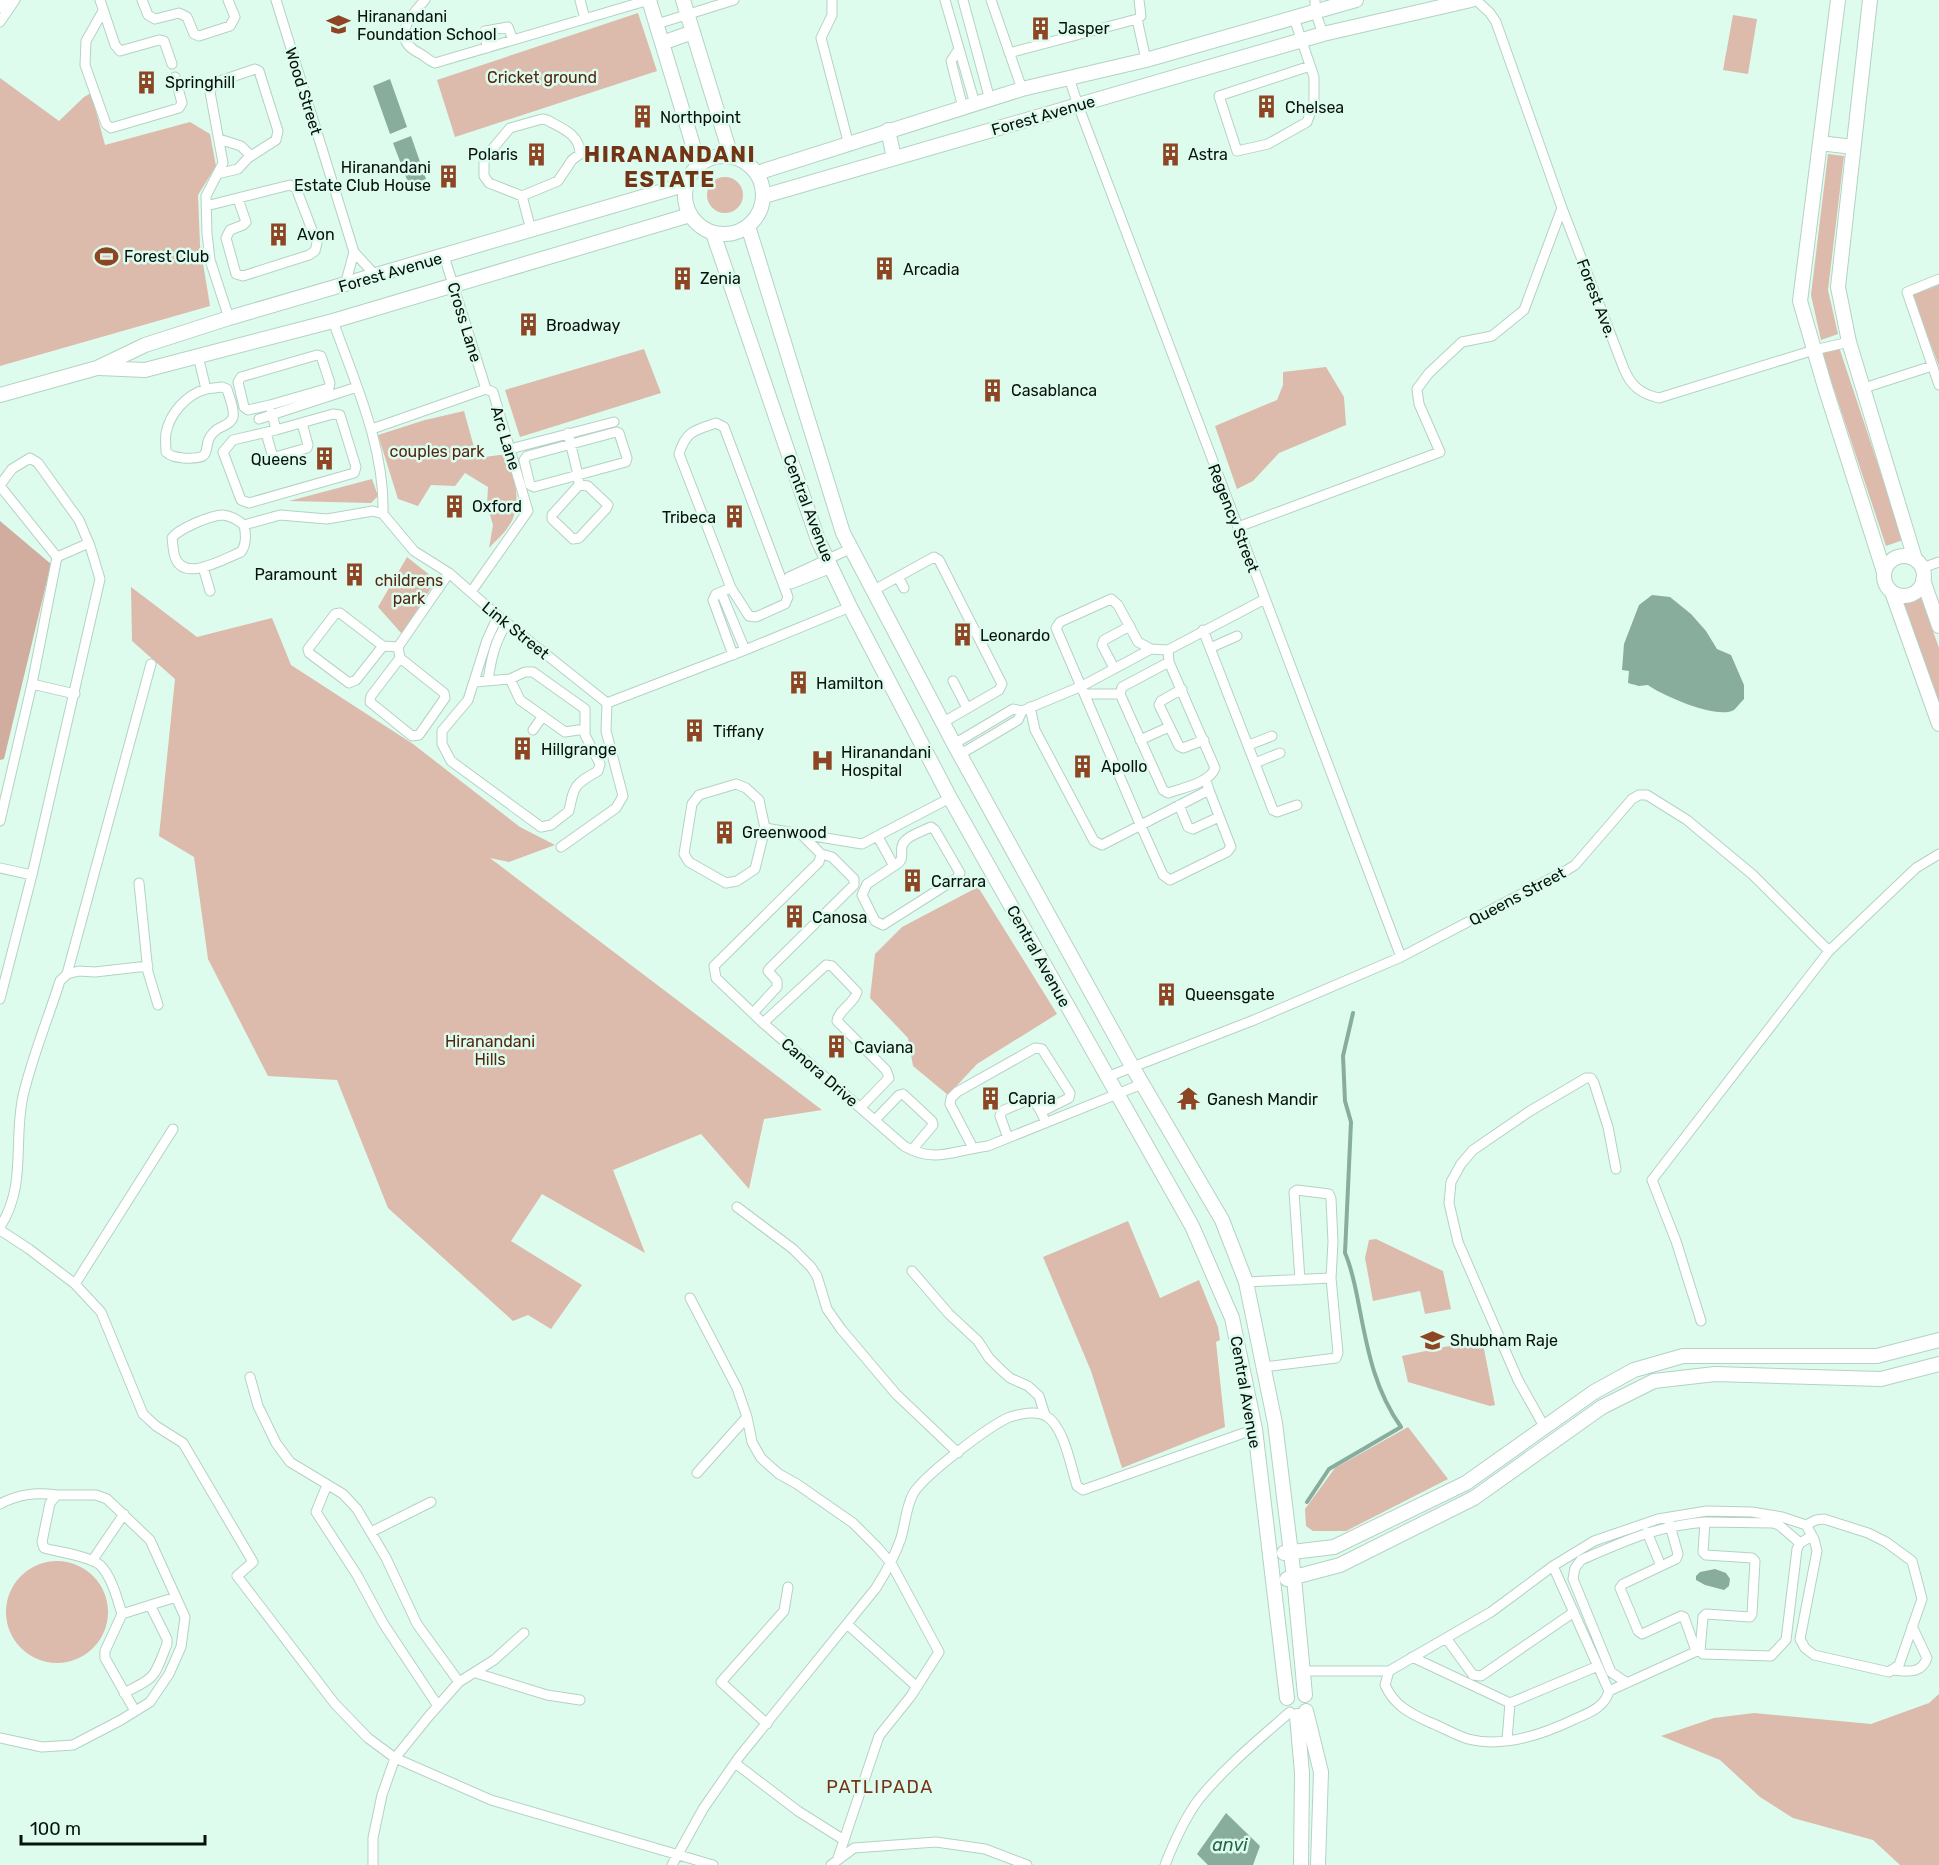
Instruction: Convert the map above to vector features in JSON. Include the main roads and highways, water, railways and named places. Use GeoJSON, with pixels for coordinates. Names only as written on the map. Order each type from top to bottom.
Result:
{"type":"FeatureCollection","features":[{"type":"Feature","properties":{"kind":"water"},"geometry":{"type":"Polygon","coordinates":[[[390,79],[407,127],[390,134],[373,86],[390,79]]]}},
{"type":"Feature","properties":{"kind":"water"},"geometry":{"type":"Polygon","coordinates":[[[411,136],[426,179],[409,185],[393,143],[411,136]]]}},
{"type":"Feature","properties":{"kind":"water"},"geometry":{"type":"Polygon","coordinates":[[[1652,595],[1670,597],[1691,614],[1706,631],[1717,649],[1731,655],[1744,685],[1744,699],[1734,710],[1716,712],[1703,709],[1665,695],[1648,685],[1639,686],[1628,683],[1629,671],[1622,670],[1624,644],[1639,605],[1652,595]]]}},
{"type":"Feature","properties":{"kind":"water"},"geometry":{"type":"Polygon","coordinates":[[[1715,1569],[1726,1573],[1730,1579],[1729,1586],[1724,1590],[1696,1580],[1700,1572],[1715,1569]]]}},
{"type":"Feature","properties":{"kind":"water","name":"anvi"},"geometry":{"type":"Polygon","coordinates":[[[1226,1813],[1260,1846],[1253,1865],[1208,1865],[1197,1854],[1226,1813]]]}},
{"type":"Feature","properties":{"kind":"waterway"},"geometry":{"type":"LineString","coordinates":[[1307,1502],[1329,1469],[1401,1427],[1385,1400],[1374,1372],[1354,1281],[1345,1253],[1351,1122],[1345,1101],[1343,1056],[1353,1013]]}},
{"type":"Feature","properties":{"kind":"place","name":"Hiranandani Foundation School"},"geometry":{"type":"Point","coordinates":[339,25]}},
{"type":"Feature","properties":{"kind":"place","name":"Jasper"},"geometry":{"type":"Point","coordinates":[1040,28]}},
{"type":"Feature","properties":{"kind":"place","name":"Springhill"},"geometry":{"type":"Point","coordinates":[147,82]}},
{"type":"Feature","properties":{"kind":"place","name":"Chelsea"},"geometry":{"type":"Point","coordinates":[1267,107]}},
{"type":"Feature","properties":{"kind":"place","name":"Northpoint"},"geometry":{"type":"Point","coordinates":[642,117]}},
{"type":"Feature","properties":{"kind":"place","name":"Polaris"},"geometry":{"type":"Point","coordinates":[536,154]}},
{"type":"Feature","properties":{"kind":"place","name":"Astra"},"geometry":{"type":"Point","coordinates":[1170,154]}},
{"type":"Feature","properties":{"kind":"place","name":"Hiranandani Estate Club House"},"geometry":{"type":"Point","coordinates":[449,176]}},
{"type":"Feature","properties":{"kind":"place","name":"Avon"},"geometry":{"type":"Point","coordinates":[279,234]}},
{"type":"Feature","properties":{"kind":"place","name":"Forest Club"},"geometry":{"type":"Point","coordinates":[106,256]}},
{"type":"Feature","properties":{"kind":"place","name":"Arcadia"},"geometry":{"type":"Point","coordinates":[885,269]}},
{"type":"Feature","properties":{"kind":"place","name":"Zenia"},"geometry":{"type":"Point","coordinates":[682,278]}},
{"type":"Feature","properties":{"kind":"place","name":"Broadway"},"geometry":{"type":"Point","coordinates":[528,325]}},
{"type":"Feature","properties":{"kind":"place","name":"Casablanca"},"geometry":{"type":"Point","coordinates":[993,390]}},
{"type":"Feature","properties":{"kind":"place","name":"Queens"},"geometry":{"type":"Point","coordinates":[325,459]}},
{"type":"Feature","properties":{"kind":"place","name":"Oxford"},"geometry":{"type":"Point","coordinates":[454,506]}},
{"type":"Feature","properties":{"kind":"place","name":"Tribeca"},"geometry":{"type":"Point","coordinates":[734,517]}},
{"type":"Feature","properties":{"kind":"place","name":"Paramount"},"geometry":{"type":"Point","coordinates":[355,574]}},
{"type":"Feature","properties":{"kind":"place","name":"Leonardo"},"geometry":{"type":"Point","coordinates":[962,635]}},
{"type":"Feature","properties":{"kind":"place","name":"Hamilton"},"geometry":{"type":"Point","coordinates":[798,683]}},
{"type":"Feature","properties":{"kind":"place","name":"Tiffany"},"geometry":{"type":"Point","coordinates":[695,731]}},
{"type":"Feature","properties":{"kind":"place","name":"Hillgrange"},"geometry":{"type":"Point","coordinates":[523,749]}},
{"type":"Feature","properties":{"kind":"place","name":"Hiranandani Hospital"},"geometry":{"type":"Point","coordinates":[823,761]}},
{"type":"Feature","properties":{"kind":"place","name":"Apollo"},"geometry":{"type":"Point","coordinates":[1083,766]}},
{"type":"Feature","properties":{"kind":"place","name":"Greenwood"},"geometry":{"type":"Point","coordinates":[724,832]}},
{"type":"Feature","properties":{"kind":"place","name":"Carrara"},"geometry":{"type":"Point","coordinates":[913,881]}},
{"type":"Feature","properties":{"kind":"place","name":"Canosa"},"geometry":{"type":"Point","coordinates":[794,917]}},
{"type":"Feature","properties":{"kind":"place","name":"Queensgate"},"geometry":{"type":"Point","coordinates":[1167,994]}},
{"type":"Feature","properties":{"kind":"place","name":"Caviana"},"geometry":{"type":"Point","coordinates":[836,1047]}},
{"type":"Feature","properties":{"kind":"place","name":"Capria"},"geometry":{"type":"Point","coordinates":[990,1098]}},
{"type":"Feature","properties":{"kind":"place","name":"Ganesh Mandir"},"geometry":{"type":"Point","coordinates":[1189,1099]}},
{"type":"Feature","properties":{"kind":"place","name":"Shubham Raje"},"geometry":{"type":"Point","coordinates":[1432,1340]}},
{"type":"Feature","properties":{"kind":"district","name":"HIRANANDANI ESTATE"},"geometry":{"type":"Point","coordinates":[670,166]}},
{"type":"Feature","properties":{"kind":"district","name":"PATLIPADA"},"geometry":{"type":"Point","coordinates":[880,1787]}},
{"type":"Feature","properties":{"kind":"park label","name":"Cricket ground"},"geometry":{"type":"Point","coordinates":[542,77]}},
{"type":"Feature","properties":{"kind":"park label","name":"couples park"},"geometry":{"type":"Point","coordinates":[437,451]}},
{"type":"Feature","properties":{"kind":"park label","name":"childrens park"},"geometry":{"type":"Point","coordinates":[409,589]}},
{"type":"Feature","properties":{"kind":"park label","name":"Hiranandani Hills"},"geometry":{"type":"Point","coordinates":[490,1050]}}]}
